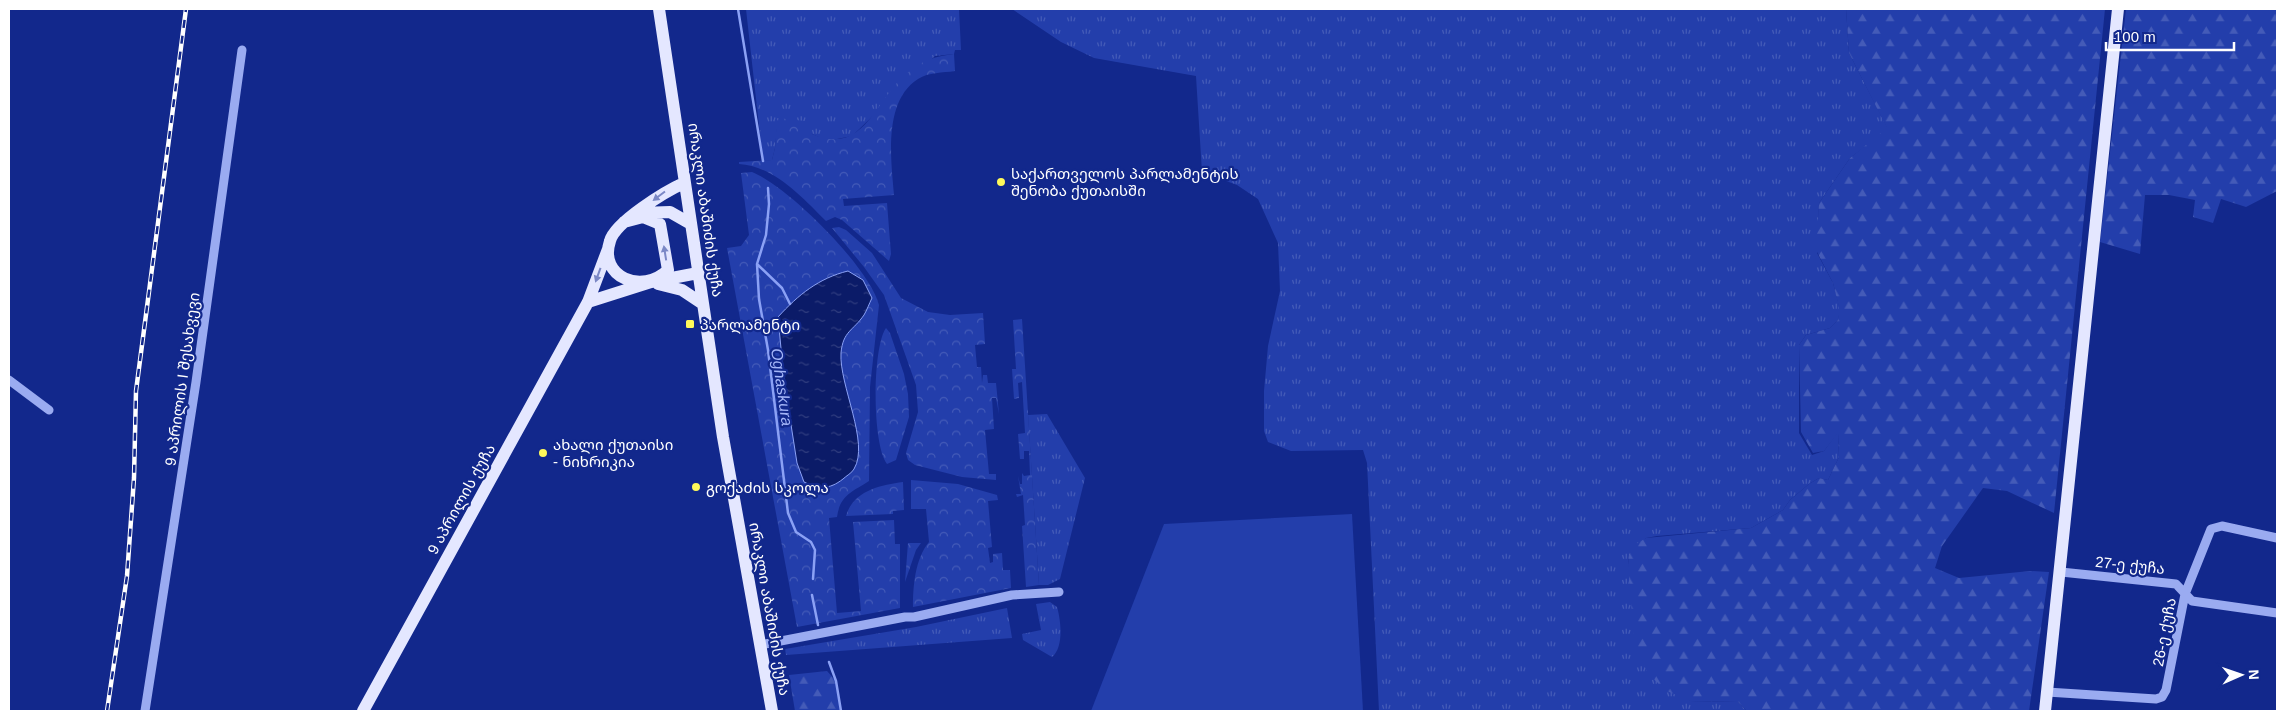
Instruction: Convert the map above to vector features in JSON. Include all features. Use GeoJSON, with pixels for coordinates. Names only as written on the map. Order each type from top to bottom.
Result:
{"type":"FeatureCollection","features":[{"type":"Feature","properties":{"kind":"main road","name":"ირაკლი აბაშიძის ქუჩა"},"geometry":{"type":"LineString","coordinates":[[659,9],[723,437],[772,711]]}},
{"type":"Feature","properties":{"kind":"main road"},"geometry":{"type":"LineString","coordinates":[[2045,711],[2061,572],[2118,9]]}},
{"type":"Feature","properties":{"kind":"main road"},"geometry":{"type":"LineString","coordinates":[[684,183],[666,191],[624,222],[614,232],[608,249],[610,261],[616,272],[626,280],[638,284],[698,273]]}},
{"type":"Feature","properties":{"kind":"main road"},"geometry":{"type":"LineString","coordinates":[[636,214],[670,212],[691,224]]}},
{"type":"Feature","properties":{"kind":"main road"},"geometry":{"type":"LineString","coordinates":[[588,302],[651,282],[668,270],[660,224],[643,217],[624,222]]}},
{"type":"Feature","properties":{"kind":"main road","name":"9 აპრილის ქუჩა"},"geometry":{"type":"LineString","coordinates":[[362,711],[588,302],[608,249]]}},
{"type":"Feature","properties":{"kind":"main road"},"geometry":{"type":"LineString","coordinates":[[651,282],[682,290],[703,304]]}},
{"type":"Feature","properties":{"kind":"street","name":"9 აპრილის I შესახვევი"},"geometry":{"type":"LineString","coordinates":[[145,711],[196,382],[242,50]]}},
{"type":"Feature","properties":{"kind":"street"},"geometry":{"type":"LineString","coordinates":[[9,380],[49,410]]}},
{"type":"Feature","properties":{"kind":"street","name":"26-ე ქუჩა"},"geometry":{"type":"LineString","coordinates":[[2048,692],[2156,699],[2162,697],[2166,690],[2185,594],[2211,529],[2222,526],[2277,538]]}},
{"type":"Feature","properties":{"kind":"street","name":"27-ე ქუჩა"},"geometry":{"type":"LineString","coordinates":[[2061,572],[2176,584],[2192,601],[2277,613]]}},
{"type":"Feature","properties":{"kind":"street"},"geometry":{"type":"LineString","coordinates":[[760,645],[905,617],[914,617],[1019,594],[1059,592]]}},
{"type":"Feature","properties":{"kind":"green space"},"geometry":{"type":"Polygon","coordinates":[[[746,9],[959,9],[961,50],[955,50],[954,54],[935,56],[852,136],[827,141],[778,118],[772,160],[763,161],[746,9]]]}},
{"type":"Feature","properties":{"kind":"green space"},"geometry":{"type":"Polygon","coordinates":[[[1012,9],[1846,9],[1849,53],[1888,129],[1850,158],[1819,203],[1817,253],[1833,283],[1840,309],[1838,320],[1830,328],[1806,335],[1799,345],[1799,433],[1812,455],[1824,451],[1838,432],[1839,457],[1828,480],[1819,478],[1809,484],[1790,500],[1783,510],[1751,528],[1646,538],[1629,554],[1628,565],[1690,701],[1738,702],[1747,711],[1379,711],[1367,463],[1363,450],[1291,451],[1268,442],[1264,431],[1264,391],[1268,346],[1280,291],[1278,243],[1258,199],[1237,185],[1202,172],[1196,76],[1094,58],[1061,42],[1012,9]]]}},
{"type":"Feature","properties":{"kind":"green space"},"geometry":{"type":"Polygon","coordinates":[[[1846,9],[2105,9],[2054,513],[2007,491],[1983,488],[1942,546],[1935,568],[1959,578],[2030,571],[2049,572],[2029,711],[1747,711],[1738,702],[1690,701],[1667,691],[1648,674],[1634,640],[1628,565],[1629,554],[1636,544],[1646,538],[1751,528],[1783,510],[1790,500],[1809,484],[1819,478],[1828,480],[1839,457],[1838,433],[1824,451],[1813,453],[1801,432],[1799,345],[1806,335],[1830,328],[1838,320],[1839,307],[1833,283],[1816,250],[1819,203],[1850,158],[1887,128],[1849,53],[1846,9]]]}},
{"type":"Feature","properties":{"kind":"green space"},"geometry":{"type":"Polygon","coordinates":[[[2126,9],[2277,9],[2277,191],[2246,207],[2221,199],[2213,223],[2193,217],[2195,200],[2169,195],[2145,195],[2140,254],[2100,242],[2126,9]]]}},
{"type":"Feature","properties":{"kind":"green space"},"geometry":{"type":"Polygon","coordinates":[[[954,54],[955,71],[931,74],[918,79],[907,89],[899,101],[894,116],[891,149],[894,195],[843,199],[844,206],[887,203],[891,254],[889,261],[842,220],[835,217],[826,221],[787,184],[764,170],[739,164],[739,162],[772,160],[775,148],[777,118],[805,121],[812,134],[830,139],[844,138],[856,132],[867,122],[895,85],[912,69],[928,60],[954,54]]]}},
{"type":"Feature","properties":{"kind":"green space"},"geometry":{"type":"Polygon","coordinates":[[[752,172],[768,180],[786,194],[826,230],[860,270],[879,305],[870,387],[869,481],[852,491],[844,499],[837,517],[829,518],[837,613],[861,611],[853,522],[894,520],[895,544],[900,544],[900,608],[797,627],[727,248],[741,246],[749,235],[741,173],[752,172]]]}},
{"type":"Feature","properties":{"kind":"green space"},"geometry":{"type":"Polygon","coordinates":[[[839,227],[846,230],[872,253],[901,298],[928,312],[950,315],[983,313],[985,344],[975,345],[977,367],[981,367],[982,383],[983,375],[987,375],[988,383],[996,383],[999,414],[996,398],[992,398],[994,429],[985,430],[989,474],[996,474],[996,480],[962,477],[915,465],[908,460],[906,453],[918,412],[916,385],[884,295],[832,228],[839,227]]]}},
{"type":"Feature","properties":{"kind":"green space"},"geometry":{"type":"Polygon","coordinates":[[[1022,319],[1039,585],[1026,587],[1022,526],[1025,525],[1023,495],[1017,497],[1016,494],[1021,494],[1018,476],[1020,484],[1022,484],[1022,473],[1024,476],[1030,475],[1029,451],[1024,451],[1024,459],[1020,459],[1018,434],[1025,433],[1022,382],[1018,383],[1019,398],[1014,399],[1012,369],[1016,369],[1013,320],[1022,319]]]}},
{"type":"Feature","properties":{"kind":"green space"},"geometry":{"type":"Polygon","coordinates":[[[886,328],[890,333],[904,374],[908,394],[909,417],[896,460],[887,464],[882,454],[876,418],[878,355],[881,339],[886,328]]]}},
{"type":"Feature","properties":{"kind":"green space"},"geometry":{"type":"Polygon","coordinates":[[[1047,414],[1085,478],[1060,579],[1048,585],[1039,585],[1028,415],[1047,414]]]}},
{"type":"Feature","properties":{"kind":"green space"},"geometry":{"type":"Polygon","coordinates":[[[911,480],[958,484],[997,495],[998,500],[988,501],[992,547],[988,548],[990,563],[993,562],[993,554],[1002,553],[1003,570],[1010,570],[1011,588],[913,607],[914,582],[918,564],[929,542],[926,509],[911,509],[911,480]]]}},
{"type":"Feature","properties":{"kind":"green space"},"geometry":{"type":"Polygon","coordinates":[[[903,482],[904,510],[893,511],[893,514],[846,516],[850,507],[861,495],[877,487],[903,482]]]}},
{"type":"Feature","properties":{"kind":"green space"},"geometry":{"type":"Polygon","coordinates":[[[1352,514],[1363,711],[1091,711],[1164,524],[1352,514]]]}},
{"type":"Feature","properties":{"kind":"green space"},"geometry":{"type":"Polygon","coordinates":[[[908,543],[921,543],[916,550],[905,582],[908,543]]]}},
{"type":"Feature","properties":{"kind":"green space"},"geometry":{"type":"Polygon","coordinates":[[[1050,602],[1057,607],[1060,619],[1060,640],[1056,653],[1052,657],[1023,640],[1022,634],[1041,630],[1036,604],[1050,602]]]}},
{"type":"Feature","properties":{"kind":"green space"},"geometry":{"type":"Polygon","coordinates":[[[1007,608],[1012,638],[786,655],[785,649],[916,627],[1007,608]]]}},
{"type":"Feature","properties":{"kind":"green space"},"geometry":{"type":"Polygon","coordinates":[[[827,671],[836,681],[841,711],[795,711],[789,675],[827,671]]]}},
{"type":"Feature","properties":{"kind":"water"},"geometry":{"type":"Polygon","coordinates":[[[848,271],[863,280],[872,298],[864,315],[846,336],[841,353],[844,381],[856,429],[858,458],[853,470],[838,483],[828,487],[819,487],[804,482],[797,463],[784,380],[778,317],[810,288],[828,278],[848,271]]]}},
{"type":"Feature","properties":{"kind":"waterway","name":"Oghaskura"},"geometry":{"type":"LineString","coordinates":[[738,9],[763,161]]}},
{"type":"Feature","properties":{"kind":"waterway","name":"Oghaskura"},"geometry":{"type":"LineString","coordinates":[[768,188],[769,204],[766,235],[757,264],[759,299],[768,350],[788,513],[796,532],[811,542],[815,550],[813,579]]}},
{"type":"Feature","properties":{"kind":"waterway"},"geometry":{"type":"LineString","coordinates":[[757,264],[782,288],[790,304]]}},
{"type":"Feature","properties":{"kind":"waterway","name":"Oghaskura"},"geometry":{"type":"LineString","coordinates":[[812,595],[818,625]]}},
{"type":"Feature","properties":{"kind":"waterway","name":"Oghaskura"},"geometry":{"type":"LineString","coordinates":[[829,662],[836,681],[841,711]]}},
{"type":"Feature","properties":{"kind":"railway"},"geometry":{"type":"LineString","coordinates":[[107,711],[127,576],[134,478],[136,391],[186,9]]}},
{"type":"Feature","properties":{"kind":"place","name":"საქართველოს პარლამენტის შენობა ქუთაისში"},"geometry":{"type":"Point","coordinates":[1001,182]}},
{"type":"Feature","properties":{"kind":"place","name":"პარლამენტი"},"geometry":{"type":"Point","coordinates":[690,324]}},
{"type":"Feature","properties":{"kind":"place","name":"ახალი ქუთაისი - ნიხრიკია"},"geometry":{"type":"Point","coordinates":[543,453]}},
{"type":"Feature","properties":{"kind":"place","name":"გოქაძის სკოლა"},"geometry":{"type":"Point","coordinates":[696,487]}}]}
